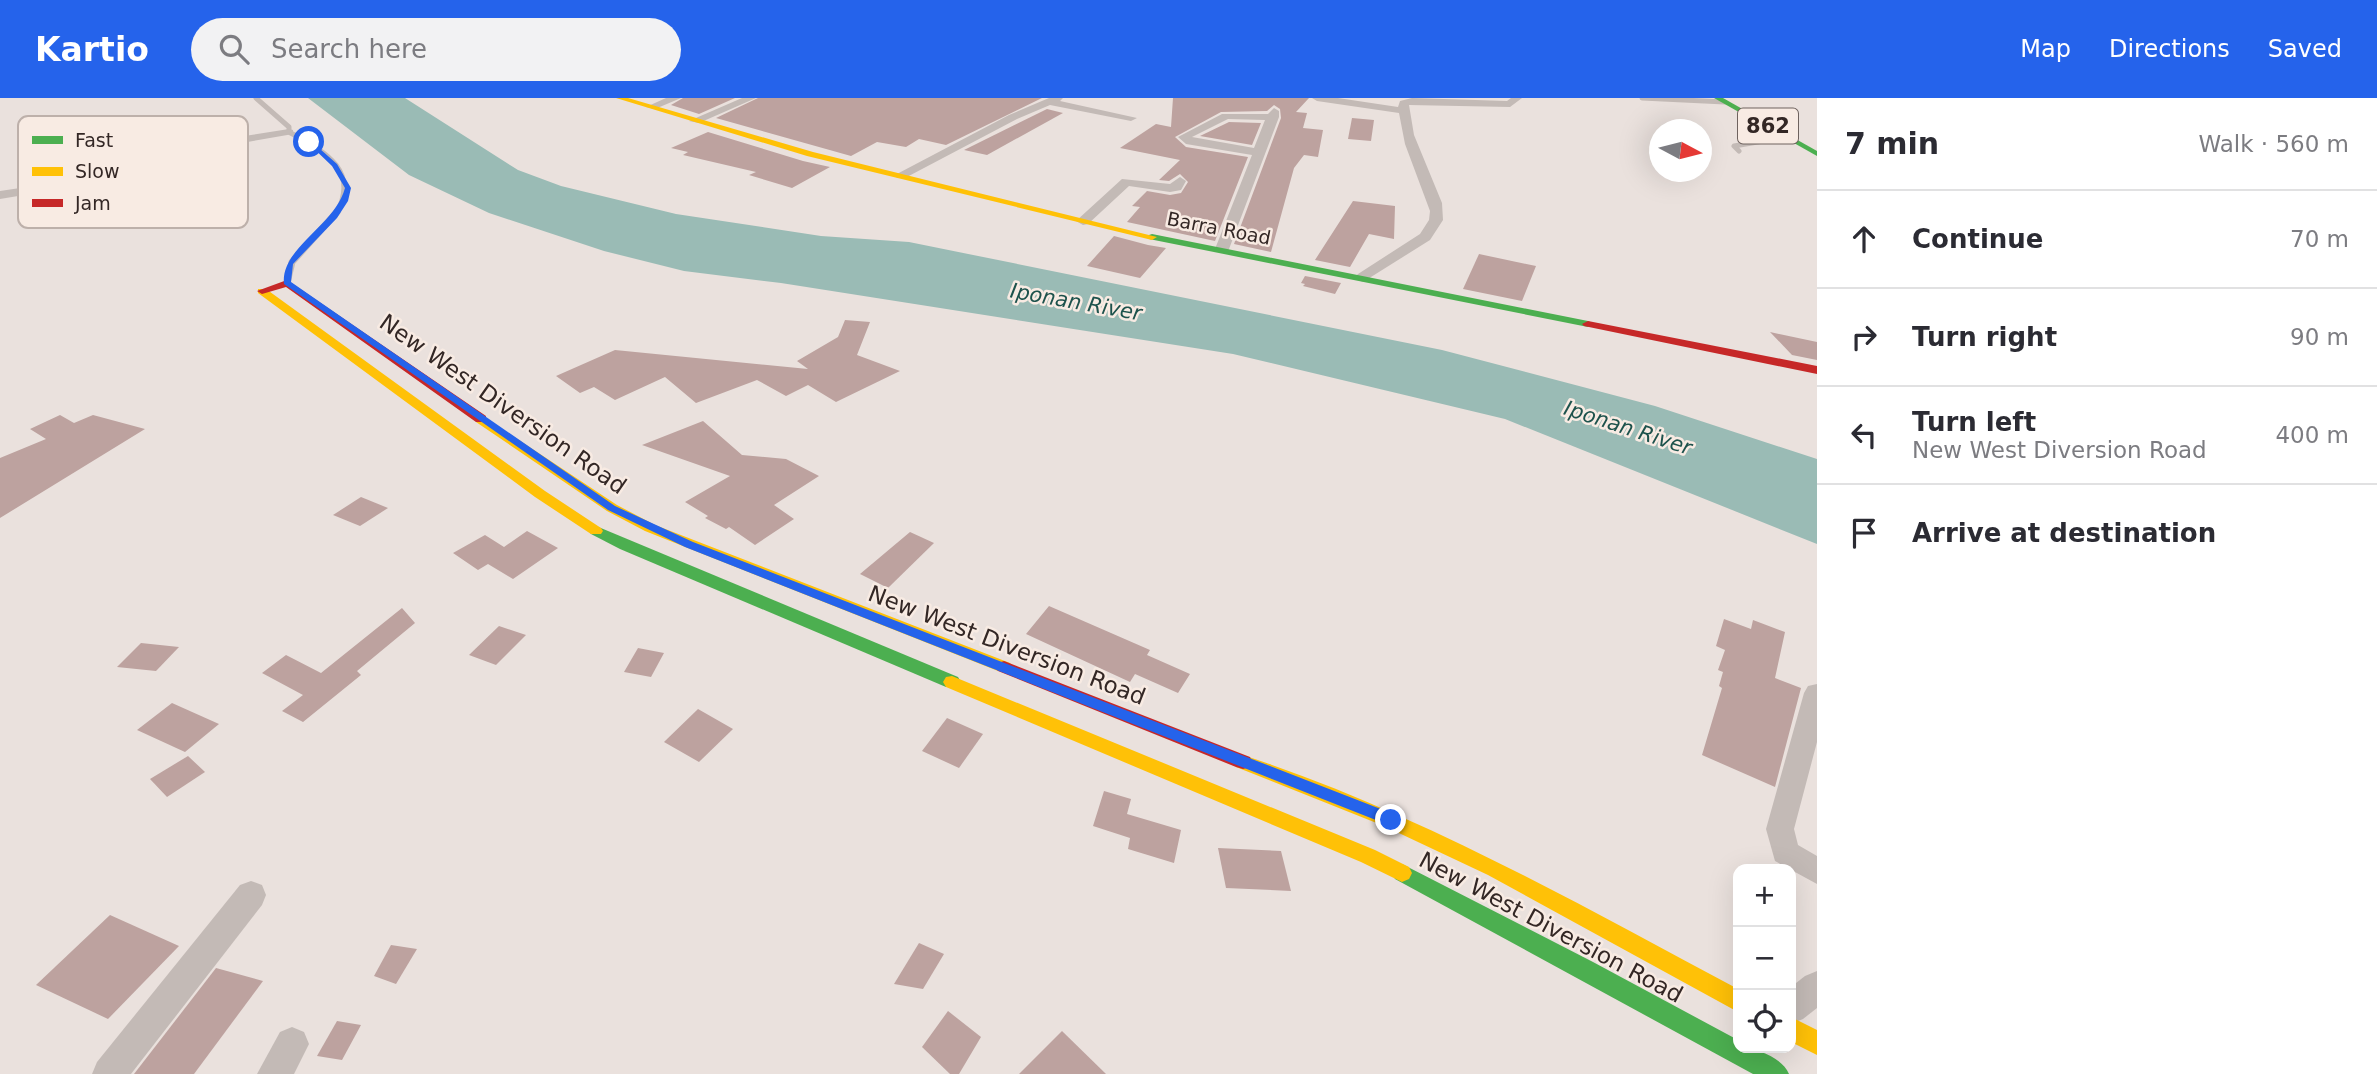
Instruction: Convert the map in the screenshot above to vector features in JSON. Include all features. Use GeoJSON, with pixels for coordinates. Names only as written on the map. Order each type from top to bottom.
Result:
{"type":"FeatureCollection","features":[{"type":"Feature","properties":{"kind":"street","name":"Barra Road"},"geometry":{"type":"LineString","coordinates":[[620,98],[810,154],[1083,221],[1817,370]]}},
{"type":"Feature","properties":{"kind":"street"},"geometry":{"type":"LineString","coordinates":[[651,107],[676,98]]}},
{"type":"Feature","properties":{"kind":"street"},"geometry":{"type":"LineString","coordinates":[[695,121],[751,98]]}},
{"type":"Feature","properties":{"kind":"street"},"geometry":{"type":"LineString","coordinates":[[1317,98],[1406,103],[1441,99],[1500,104],[1510,104],[1517,98]]}},
{"type":"Feature","properties":{"kind":"street"},"geometry":{"type":"LineString","coordinates":[[901,175],[1013,117],[1054,100],[1131,118]]}},
{"type":"Feature","properties":{"kind":"street","name":"862"},"geometry":{"type":"LineString","coordinates":[[1722,100],[1817,154]]}},
{"type":"Feature","properties":{"kind":"street"},"geometry":{"type":"LineString","coordinates":[[1363,277],[1425,237],[1434,229],[1437,221],[1436,206],[1420,170],[1406,103]]}},
{"type":"Feature","properties":{"kind":"street"},"geometry":{"type":"LineString","coordinates":[[1223,249],[1273,114],[1226,116],[1184,137],[1199,143],[1258,152]]}},
{"type":"Feature","properties":{"kind":"street"},"geometry":{"type":"LineString","coordinates":[[248,139],[289,132]]}},
{"type":"Feature","properties":{"kind":"street"},"geometry":{"type":"LineString","coordinates":[[1083,221],[1122,183],[1135,181],[1174,188],[1180,181]]}},
{"type":"Feature","properties":{"kind":"street"},"geometry":{"type":"LineString","coordinates":[[0,195],[18,192]]}},
{"type":"Feature","properties":{"kind":"street","name":"New West Diversion Road"},"geometry":{"type":"LineString","coordinates":[[1733,998],[1495,869],[1391,820],[650,528],[612,508],[539,460],[287,283],[262,291],[540,494],[584,525],[625,547],[1368,856],[1770,1066]]}},
{"type":"Feature","properties":{"kind":"street"},"geometry":{"type":"LineString","coordinates":[[1817,693],[1780,829],[1785,852],[1817,871]]}},
{"type":"Feature","properties":{"kind":"street"},"geometry":{"type":"LineString","coordinates":[[109,1074],[251,895]]}},
{"type":"Feature","properties":{"kind":"street"},"geometry":{"type":"LineString","coordinates":[[1796,1004],[1817,987]]}},
{"type":"Feature","properties":{"kind":"street"},"geometry":{"type":"LineString","coordinates":[[1796,1032],[1817,1043]]}},
{"type":"Feature","properties":{"kind":"street"},"geometry":{"type":"LineString","coordinates":[[274,1074],[292,1044]]}},
{"type":"Feature","properties":{"kind":"lane"},"geometry":{"type":"LineString","coordinates":[[256,98],[289,127],[289,132],[322,152],[343,177],[348,188],[345,201],[334,217],[290,264],[287,283]]}},
{"type":"Feature","properties":{"kind":"lane"},"geometry":{"type":"LineString","coordinates":[[1642,98],[1722,100]]}},
{"type":"Feature","properties":{"kind":"lane"},"geometry":{"type":"LineString","coordinates":[[1739,151],[1734,146],[1787,137]]}},
{"type":"Feature","properties":{"kind":"water","name":"Iponan River"},"geometry":{"type":"Polygon","coordinates":[[[308,98],[405,98],[518,170],[561,186],[676,214],[821,236],[909,242],[1442,350],[1655,406],[1817,459],[1817,544],[1505,419],[1233,354],[781,283],[684,271],[604,251],[489,213],[409,175],[308,98]]]}},
{"type":"Feature","properties":{"kind":"building"},"geometry":{"type":"Polygon","coordinates":[[[683,98],[735,98],[699,114],[671,105],[683,98]]]}},
{"type":"Feature","properties":{"kind":"building"},"geometry":{"type":"Polygon","coordinates":[[[758,98],[1042,98],[946,145],[919,139],[906,147],[877,142],[851,156],[716,118],[758,98]]]}},
{"type":"Feature","properties":{"kind":"building"},"geometry":{"type":"Polygon","coordinates":[[[1173,98],[1309,98],[1296,112],[1307,113],[1303,128],[1323,130],[1318,157],[1304,155],[1294,168],[1271,252],[1234,244],[1281,118],[1280,109],[1274,105],[1267,111],[1221,112],[1175,137],[1186,147],[1248,157],[1215,241],[1127,222],[1140,207],[1132,206],[1147,191],[1170,195],[1181,193],[1188,182],[1180,174],[1169,181],[1159,180],[1180,160],[1120,148],[1156,124],[1171,127],[1173,98]]]}},
{"type":"Feature","properties":{"kind":"building"},"geometry":{"type":"Polygon","coordinates":[[[1047,109],[1063,113],[987,155],[964,150],[1047,109]]]}},
{"type":"Feature","properties":{"kind":"building"},"geometry":{"type":"Polygon","coordinates":[[[1352,118],[1374,120],[1371,141],[1348,139],[1352,118]]]}},
{"type":"Feature","properties":{"kind":"building"},"geometry":{"type":"Polygon","coordinates":[[[1229,122],[1261,123],[1252,145],[1200,136],[1229,122]]]}},
{"type":"Feature","properties":{"kind":"building"},"geometry":{"type":"Polygon","coordinates":[[[708,132],[830,167],[792,188],[749,175],[756,172],[683,155],[688,152],[671,148],[708,132]]]}},
{"type":"Feature","properties":{"kind":"building"},"geometry":{"type":"Polygon","coordinates":[[[1353,201],[1395,206],[1394,239],[1369,234],[1350,267],[1315,260],[1353,201]]]}},
{"type":"Feature","properties":{"kind":"building"},"geometry":{"type":"Polygon","coordinates":[[[1114,236],[1166,248],[1140,278],[1087,266],[1114,236]]]}},
{"type":"Feature","properties":{"kind":"building"},"geometry":{"type":"Polygon","coordinates":[[[1479,254],[1536,266],[1522,301],[1463,289],[1479,254]]]}},
{"type":"Feature","properties":{"kind":"building"},"geometry":{"type":"Polygon","coordinates":[[[1305,276],[1341,283],[1335,294],[1303,286],[1305,284],[1301,283],[1305,276]]]}},
{"type":"Feature","properties":{"kind":"building"},"geometry":{"type":"Polygon","coordinates":[[[845,320],[870,322],[857,355],[900,371],[836,402],[808,385],[786,396],[757,380],[696,403],[665,377],[615,400],[594,387],[580,393],[556,376],[615,350],[808,369],[797,361],[838,337],[845,320]]]}},
{"type":"Feature","properties":{"kind":"building"},"geometry":{"type":"Polygon","coordinates":[[[1770,332],[1817,342],[1817,360],[1792,355],[1770,332]]]}},
{"type":"Feature","properties":{"kind":"building"},"geometry":{"type":"Polygon","coordinates":[[[60,415],[74,423],[93,415],[145,429],[0,518],[0,458],[46,439],[30,429],[60,415]]]}},
{"type":"Feature","properties":{"kind":"building"},"geometry":{"type":"Polygon","coordinates":[[[703,421],[742,455],[786,459],[819,476],[774,505],[794,519],[755,545],[729,527],[726,529],[705,518],[708,516],[685,502],[730,476],[642,445],[703,421]]]}},
{"type":"Feature","properties":{"kind":"building"},"geometry":{"type":"Polygon","coordinates":[[[361,497],[388,508],[360,526],[333,515],[361,497]]]}},
{"type":"Feature","properties":{"kind":"building"},"geometry":{"type":"Polygon","coordinates":[[[527,531],[558,548],[513,579],[488,564],[478,570],[453,553],[485,535],[504,547],[527,531]]]}},
{"type":"Feature","properties":{"kind":"building"},"geometry":{"type":"Polygon","coordinates":[[[910,532],[934,543],[888,588],[860,574],[910,532]]]}},
{"type":"Feature","properties":{"kind":"building"},"geometry":{"type":"Polygon","coordinates":[[[1049,606],[1150,650],[1147,655],[1190,674],[1178,693],[1135,674],[1130,682],[1026,634],[1049,606]]]}},
{"type":"Feature","properties":{"kind":"building"},"geometry":{"type":"Polygon","coordinates":[[[402,608],[415,623],[357,671],[361,675],[303,722],[282,711],[303,695],[262,673],[286,655],[321,673],[402,608]]]}},
{"type":"Feature","properties":{"kind":"building"},"geometry":{"type":"Polygon","coordinates":[[[1724,619],[1751,629],[1753,620],[1785,632],[1775,678],[1801,688],[1775,787],[1702,755],[1722,688],[1719,686],[1723,672],[1718,670],[1725,650],[1716,646],[1724,619]]]}},
{"type":"Feature","properties":{"kind":"building"},"geometry":{"type":"Polygon","coordinates":[[[499,626],[526,635],[496,665],[469,655],[499,626]]]}},
{"type":"Feature","properties":{"kind":"building"},"geometry":{"type":"Polygon","coordinates":[[[141,643],[179,647],[156,671],[117,667],[141,643]]]}},
{"type":"Feature","properties":{"kind":"building"},"geometry":{"type":"Polygon","coordinates":[[[638,648],[664,653],[651,677],[624,672],[638,648]]]}},
{"type":"Feature","properties":{"kind":"building"},"geometry":{"type":"Polygon","coordinates":[[[172,703],[219,724],[185,752],[137,730],[172,703]]]}},
{"type":"Feature","properties":{"kind":"building"},"geometry":{"type":"Polygon","coordinates":[[[698,709],[733,729],[699,762],[664,742],[698,709]]]}},
{"type":"Feature","properties":{"kind":"building"},"geometry":{"type":"Polygon","coordinates":[[[947,718],[983,734],[959,768],[922,751],[947,718]]]}},
{"type":"Feature","properties":{"kind":"building"},"geometry":{"type":"Polygon","coordinates":[[[188,756],[205,772],[167,797],[150,779],[188,756]]]}},
{"type":"Feature","properties":{"kind":"building"},"geometry":{"type":"Polygon","coordinates":[[[1104,791],[1131,799],[1127,814],[1181,830],[1174,863],[1128,849],[1130,838],[1093,826],[1104,791]]]}},
{"type":"Feature","properties":{"kind":"building"},"geometry":{"type":"Polygon","coordinates":[[[1218,848],[1281,851],[1291,891],[1226,888],[1218,848]]]}},
{"type":"Feature","properties":{"kind":"building"},"geometry":{"type":"Polygon","coordinates":[[[110,915],[179,946],[108,1019],[36,985],[110,915]]]}},
{"type":"Feature","properties":{"kind":"building"},"geometry":{"type":"Polygon","coordinates":[[[919,943],[944,954],[923,989],[894,984],[919,943]]]}},
{"type":"Feature","properties":{"kind":"building"},"geometry":{"type":"Polygon","coordinates":[[[391,945],[417,949],[396,984],[374,976],[391,945]]]}},
{"type":"Feature","properties":{"kind":"building"},"geometry":{"type":"Polygon","coordinates":[[[216,968],[263,981],[194,1074],[134,1074],[216,968]]]}},
{"type":"Feature","properties":{"kind":"building"},"geometry":{"type":"Polygon","coordinates":[[[948,1011],[981,1037],[959,1074],[950,1074],[922,1047],[948,1011]]]}},
{"type":"Feature","properties":{"kind":"building"},"geometry":{"type":"Polygon","coordinates":[[[337,1021],[361,1025],[342,1060],[317,1056],[337,1021]]]}},
{"type":"Feature","properties":{"kind":"building"},"geometry":{"type":"Polygon","coordinates":[[[1062,1031],[1106,1074],[1019,1074],[1062,1031]]]}},
{"type":"Feature","properties":{"kind":"traffic: fast"},"geometry":{"type":"LineString","coordinates":[[1718,98],[1817,154]]}},
{"type":"Feature","properties":{"kind":"traffic: fast"},"geometry":{"type":"LineString","coordinates":[[1152,237],[1588,324]]}},
{"type":"Feature","properties":{"kind":"traffic: fast"},"geometry":{"type":"LineString","coordinates":[[596,531],[625,546],[952,682]]}},
{"type":"Feature","properties":{"kind":"traffic: fast"},"geometry":{"type":"LineString","coordinates":[[1402,873],[1777,1074]]}},
{"type":"Feature","properties":{"kind":"traffic: slow"},"geometry":{"type":"LineString","coordinates":[[620,98],[810,154],[1152,237]]}},
{"type":"Feature","properties":{"kind":"traffic: slow"},"geometry":{"type":"LineString","coordinates":[[262,291],[540,494],[596,531]]}},
{"type":"Feature","properties":{"kind":"traffic: slow"},"geometry":{"type":"LineString","coordinates":[[481,419],[612,508],[650,528],[1004,667]]}},
{"type":"Feature","properties":{"kind":"traffic: slow"},"geometry":{"type":"LineString","coordinates":[[952,682],[1368,856],[1402,873]]}},
{"type":"Feature","properties":{"kind":"traffic: slow"},"geometry":{"type":"LineString","coordinates":[[1243,762],[1391,820],[1495,869],[1733,998]]}},
{"type":"Feature","properties":{"kind":"traffic: slow"},"geometry":{"type":"LineString","coordinates":[[1796,1032],[1817,1043]]}},
{"type":"Feature","properties":{"kind":"traffic: jam"},"geometry":{"type":"LineString","coordinates":[[262,291],[287,283],[481,419]]}},
{"type":"Feature","properties":{"kind":"traffic: jam"},"geometry":{"type":"LineString","coordinates":[[1588,324],[1817,370]]}},
{"type":"Feature","properties":{"kind":"traffic: jam"},"geometry":{"type":"LineString","coordinates":[[1004,667],[1243,762]]}},
{"type":"Feature","properties":{"kind":"route"},"geometry":{"type":"LineString","coordinates":[[309,142],[335,165],[348,188],[345,201],[334,217],[290,264],[287,283],[612,508],[689,545],[1391,820]]}}]}
